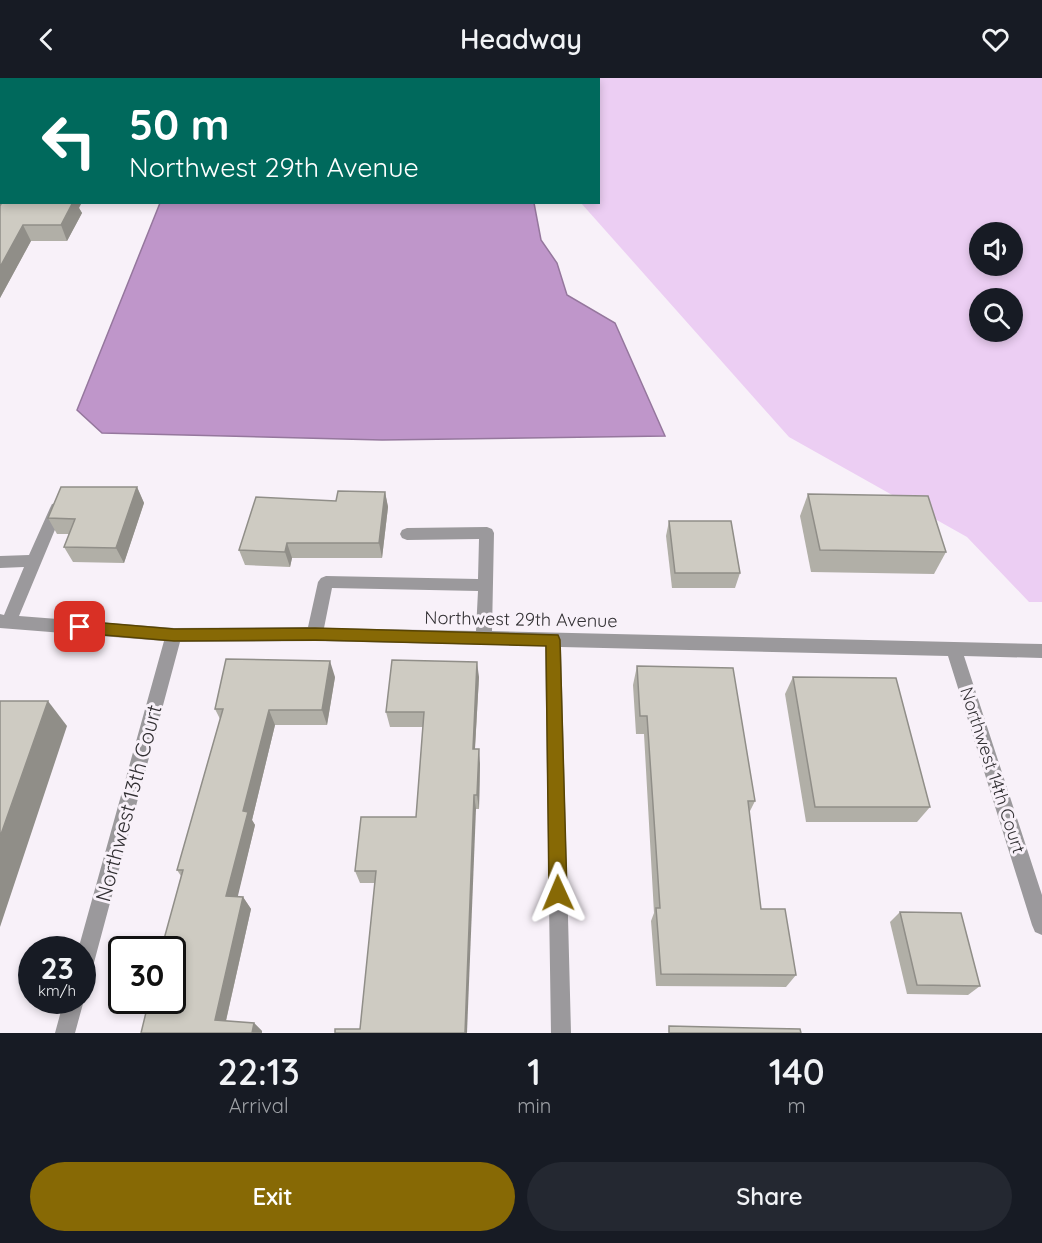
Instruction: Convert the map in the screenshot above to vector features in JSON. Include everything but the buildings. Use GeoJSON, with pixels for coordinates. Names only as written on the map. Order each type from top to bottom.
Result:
{"type":"FeatureCollection","features":[{"type":"Feature","properties":{"kind":"street"},"geometry":{"type":"LineString","coordinates":[[5,621],[57,508]]}},
{"type":"Feature","properties":{"kind":"street"},"geometry":{"type":"LineString","coordinates":[[407,534],[487,533],[484,638]]}},
{"type":"Feature","properties":{"kind":"street"},"geometry":{"type":"LineString","coordinates":[[0,561],[34,561]]}},
{"type":"Feature","properties":{"kind":"street"},"geometry":{"type":"LineString","coordinates":[[315,634],[326,582],[485,585]]}},
{"type":"Feature","properties":{"kind":"street","name":"Northwest 29th Avenue"},"geometry":{"type":"LineString","coordinates":[[5,621],[174,635],[315,634],[1042,651]]}},
{"type":"Feature","properties":{"kind":"street","name":"Northwest 13th Court"},"geometry":{"type":"LineString","coordinates":[[91,936],[174,635]]}},
{"type":"Feature","properties":{"kind":"street"},"geometry":{"type":"LineString","coordinates":[[553,640],[561,1033]]}},
{"type":"Feature","properties":{"kind":"street","name":"Northwest 14th Court"},"geometry":{"type":"LineString","coordinates":[[954,649],[1042,925]]}},
{"type":"Feature","properties":{"kind":"street"},"geometry":{"type":"LineString","coordinates":[[65,1033],[70,1014]]}},
{"type":"Feature","properties":{"kind":"shaded area"},"geometry":{"type":"Polygon","coordinates":[[[600,78],[1042,78],[1042,602],[1029,602],[967,537],[789,437],[582,204],[600,204],[600,78]]]}},
{"type":"Feature","properties":{"kind":"shaded area"},"geometry":{"type":"Polygon","coordinates":[[[160,204],[534,204],[541,240],[557,263],[567,295],[615,323],[665,436],[382,440],[102,433],[77,410],[160,204]]]}},
{"type":"Feature","properties":{"kind":"route"},"geometry":{"type":"LineString","coordinates":[[80,627],[174,635],[315,634],[553,640],[558,893]]}}]}
